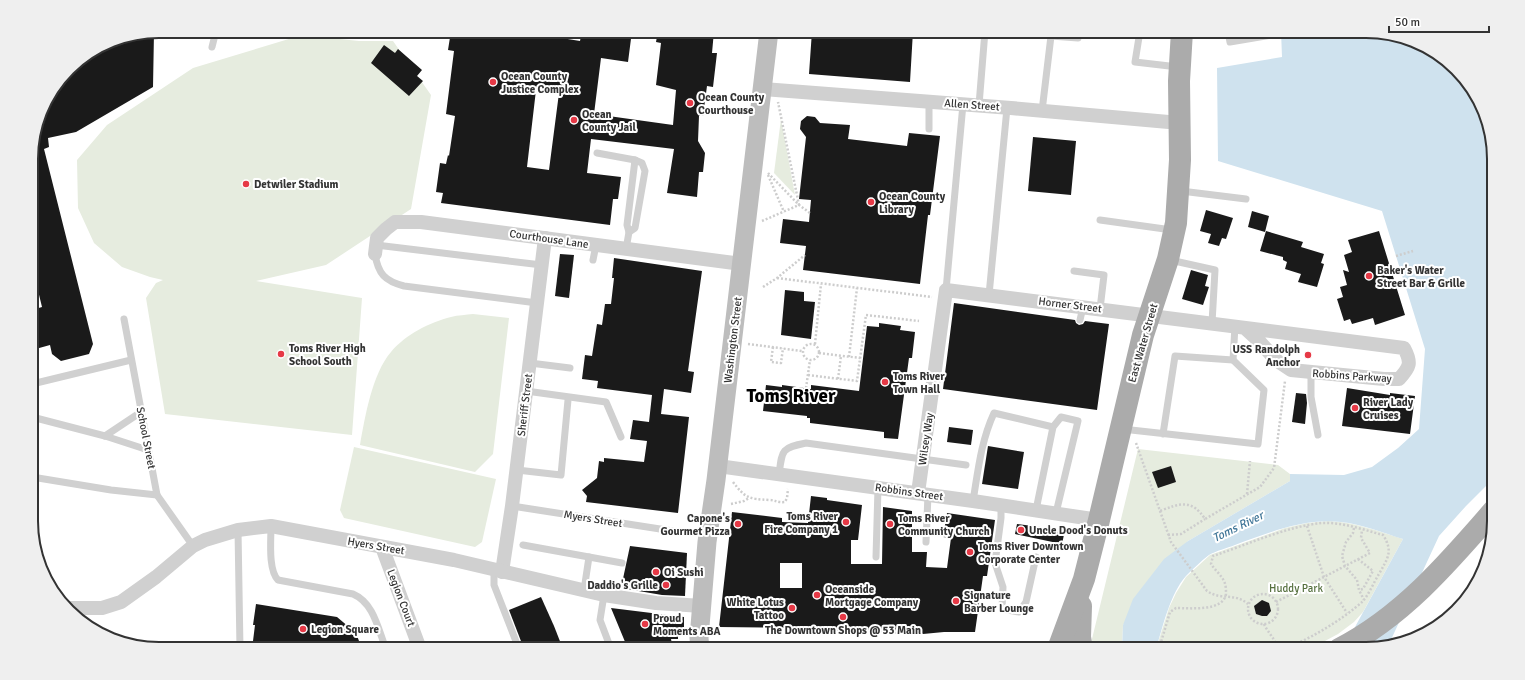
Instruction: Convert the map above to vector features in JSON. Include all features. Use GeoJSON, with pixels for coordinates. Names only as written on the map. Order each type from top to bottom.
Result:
{"type":"FeatureCollection","features":[{"type":"Feature","properties":{"kind":"main road","name":"Washington Street"},"geometry":{"type":"LineString","coordinates":[[699,642],[707,542],[718,466],[742,264],[770,93],[769,38]]}},
{"type":"Feature","properties":{"kind":"main road","name":"East Water Street"},"geometry":{"type":"LineString","coordinates":[[1061,642],[1084,579],[1099,520],[1128,436],[1143,335],[1168,259],[1174,230],[1179,191],[1182,38]]}},
{"type":"Feature","properties":{"kind":"main road"},"geometry":{"type":"LineString","coordinates":[[1350,642],[1371,629],[1424,587],[1446,566],[1487,518]]}},
{"type":"Feature","properties":{"kind":"main road"},"geometry":{"type":"LineString","coordinates":[[1081,642],[1080,610],[1084,579]]}},
{"type":"Feature","properties":{"kind":"street","name":"Allen Street"},"geometry":{"type":"LineString","coordinates":[[770,93],[979,106],[1010,105],[1042,111],[1180,123]]}},
{"type":"Feature","properties":{"kind":"street","name":"Courthouse Lane"},"geometry":{"type":"LineString","coordinates":[[375,249],[377,238],[395,222],[422,222],[742,264]]}},
{"type":"Feature","properties":{"kind":"street","name":"Sheriff Street"},"geometry":{"type":"LineString","coordinates":[[498,571],[512,506],[526,391],[538,319],[537,302],[545,238]]}},
{"type":"Feature","properties":{"kind":"street","name":"Horner Street"},"geometry":{"type":"LineString","coordinates":[[942,294],[989,295],[1081,313],[1100,309],[1150,315]]}},
{"type":"Feature","properties":{"kind":"street","name":"Wilsey Way"},"geometry":{"type":"LineString","coordinates":[[923,494],[923,459],[942,294]]}},
{"type":"Feature","properties":{"kind":"street","name":"Robbins Parkway"},"geometry":{"type":"LineString","coordinates":[[1150,315],[1404,348],[1410,358],[1408,369],[1400,379],[1311,373],[1291,370],[1276,360],[1258,340],[1240,327]]}},
{"type":"Feature","properties":{"kind":"street","name":"Robbins Street"},"geometry":{"type":"LineString","coordinates":[[718,466],[1099,520]]}},
{"type":"Feature","properties":{"kind":"street","name":"Hyers Street"},"geometry":{"type":"LineString","coordinates":[[74,608],[102,608],[121,602],[156,577],[193,546],[205,540],[238,530],[271,526],[454,560],[604,595],[656,603],[702,606]]}},
{"type":"Feature","properties":{"kind":"street","name":"Legion Court"},"geometry":{"type":"LineString","coordinates":[[382,547],[417,642]]}},
{"type":"Feature","properties":{"kind":"lane"},"geometry":{"type":"LineString","coordinates":[[212,47],[214,38]]}},
{"type":"Feature","properties":{"kind":"lane"},"geometry":{"type":"LineString","coordinates":[[979,106],[984,38]]}},
{"type":"Feature","properties":{"kind":"lane"},"geometry":{"type":"LineString","coordinates":[[1042,111],[1051,38]]}},
{"type":"Feature","properties":{"kind":"lane"},"geometry":{"type":"LineString","coordinates":[[1139,38],[1135,62],[1180,67]]}},
{"type":"Feature","properties":{"kind":"lane"},"geometry":{"type":"LineString","coordinates":[[1229,38],[1230,42],[1254,38]]}},
{"type":"Feature","properties":{"kind":"lane"},"geometry":{"type":"LineString","coordinates":[[929,102],[929,129]]}},
{"type":"Feature","properties":{"kind":"lane"},"geometry":{"type":"LineString","coordinates":[[942,294],[963,104]]}},
{"type":"Feature","properties":{"kind":"lane"},"geometry":{"type":"LineString","coordinates":[[989,295],[1010,105]]}},
{"type":"Feature","properties":{"kind":"lane"},"geometry":{"type":"LineString","coordinates":[[597,153],[635,160],[642,163],[645,171],[636,228],[629,232]]}},
{"type":"Feature","properties":{"kind":"lane"},"geometry":{"type":"LineString","coordinates":[[626,249],[629,232],[627,225],[635,160]]}},
{"type":"Feature","properties":{"kind":"lane"},"geometry":{"type":"LineString","coordinates":[[1179,191],[1246,199]]}},
{"type":"Feature","properties":{"kind":"lane"},"geometry":{"type":"LineString","coordinates":[[1100,220],[1174,230]]}},
{"type":"Feature","properties":{"kind":"lane"},"geometry":{"type":"LineString","coordinates":[[593,260],[596,245]]}},
{"type":"Feature","properties":{"kind":"lane"},"geometry":{"type":"LineString","coordinates":[[537,302],[404,286],[390,282],[381,273],[376,263],[375,249],[542,265]]}},
{"type":"Feature","properties":{"kind":"lane"},"geometry":{"type":"LineString","coordinates":[[1168,259],[1215,270],[1212,323]]}},
{"type":"Feature","properties":{"kind":"lane"},"geometry":{"type":"LineString","coordinates":[[1074,271],[1104,275],[1100,309]]}},
{"type":"Feature","properties":{"kind":"lane","name":"School Street"},"geometry":{"type":"LineString","coordinates":[[124,319],[157,495],[193,546]]}},
{"type":"Feature","properties":{"kind":"lane"},"geometry":{"type":"LineString","coordinates":[[1233,360],[1240,327]]}},
{"type":"Feature","properties":{"kind":"lane"},"geometry":{"type":"LineString","coordinates":[[1128,436],[1163,434],[1258,444],[1264,390],[1233,360],[1175,356],[1163,434]]}},
{"type":"Feature","properties":{"kind":"lane"},"geometry":{"type":"LineString","coordinates":[[38,383],[131,360]]}},
{"type":"Feature","properties":{"kind":"lane"},"geometry":{"type":"LineString","coordinates":[[530,363],[570,368]]}},
{"type":"Feature","properties":{"kind":"lane"},"geometry":{"type":"LineString","coordinates":[[1311,373],[1311,398],[1318,435]]}},
{"type":"Feature","properties":{"kind":"lane"},"geometry":{"type":"LineString","coordinates":[[526,391],[606,402],[621,438]]}},
{"type":"Feature","properties":{"kind":"lane"},"geometry":{"type":"LineString","coordinates":[[517,470],[561,475],[568,400]]}},
{"type":"Feature","properties":{"kind":"lane"},"geometry":{"type":"LineString","coordinates":[[105,436],[141,412]]}},
{"type":"Feature","properties":{"kind":"lane"},"geometry":{"type":"LineString","coordinates":[[973,501],[983,446],[988,426],[994,414],[1053,426]]}},
{"type":"Feature","properties":{"kind":"lane"},"geometry":{"type":"LineString","coordinates":[[1036,510],[1053,426],[1061,417],[1078,422],[1056,513]]}},
{"type":"Feature","properties":{"kind":"lane"},"geometry":{"type":"LineString","coordinates":[[38,419],[105,436],[148,450]]}},
{"type":"Feature","properties":{"kind":"lane"},"geometry":{"type":"LineString","coordinates":[[779,475],[782,453],[789,446],[806,443],[966,465]]}},
{"type":"Feature","properties":{"kind":"lane"},"geometry":{"type":"LineString","coordinates":[[38,478],[111,490],[157,495]]}},
{"type":"Feature","properties":{"kind":"lane"},"geometry":{"type":"LineString","coordinates":[[876,557],[878,488]]}},
{"type":"Feature","properties":{"kind":"lane"},"geometry":{"type":"LineString","coordinates":[[923,494],[926,542]]}},
{"type":"Feature","properties":{"kind":"lane"},"geometry":{"type":"LineString","coordinates":[[1001,505],[1001,518],[995,563],[1003,587],[1002,609],[1019,612],[1026,602],[1036,557]]}},
{"type":"Feature","properties":{"kind":"lane","name":"Myers Street"},"geometry":{"type":"LineString","coordinates":[[512,506],[674,531]]}},
{"type":"Feature","properties":{"kind":"lane"},"geometry":{"type":"LineString","coordinates":[[271,526],[272,569],[275,577],[278,580],[353,594],[361,597],[370,607],[383,642]]}},
{"type":"Feature","properties":{"kind":"lane"},"geometry":{"type":"LineString","coordinates":[[238,530],[240,642]]}},
{"type":"Feature","properties":{"kind":"lane"},"geometry":{"type":"LineString","coordinates":[[523,545],[622,563]]}},
{"type":"Feature","properties":{"kind":"lane"},"geometry":{"type":"LineString","coordinates":[[584,590],[589,557]]}},
{"type":"Feature","properties":{"kind":"lane"},"geometry":{"type":"LineString","coordinates":[[498,571],[494,585],[517,642]]}},
{"type":"Feature","properties":{"kind":"lane"},"geometry":{"type":"LineString","coordinates":[[604,595],[600,620],[608,642]]}},
{"type":"Feature","properties":{"kind":"path"},"geometry":{"type":"LineString","coordinates":[[770,93],[799,205]]}},
{"type":"Feature","properties":{"kind":"path"},"geometry":{"type":"LineString","coordinates":[[784,212],[768,173],[799,205],[810,213]]}},
{"type":"Feature","properties":{"kind":"path"},"geometry":{"type":"LineString","coordinates":[[761,222],[799,205]]}},
{"type":"Feature","properties":{"kind":"path"},"geometry":{"type":"LineString","coordinates":[[1396,256],[1413,251]]}},
{"type":"Feature","properties":{"kind":"path"},"geometry":{"type":"LineString","coordinates":[[763,287],[777,278],[805,255]]}},
{"type":"Feature","properties":{"kind":"path"},"geometry":{"type":"LineString","coordinates":[[777,278],[857,288],[942,294]]}},
{"type":"Feature","properties":{"kind":"path"},"geometry":{"type":"LineString","coordinates":[[802,351],[804,357],[810,360],[816,358],[819,353],[819,350],[815,344],[821,284]]}},
{"type":"Feature","properties":{"kind":"path"},"geometry":{"type":"LineString","coordinates":[[848,357],[857,288]]}},
{"type":"Feature","properties":{"kind":"path"},"geometry":{"type":"LineString","coordinates":[[808,375],[857,381],[866,315],[919,321]]}},
{"type":"Feature","properties":{"kind":"path"},"geometry":{"type":"LineString","coordinates":[[748,344],[802,351]]}},
{"type":"Feature","properties":{"kind":"path"},"geometry":{"type":"LineString","coordinates":[[802,351],[808,344],[815,344]]}},
{"type":"Feature","properties":{"kind":"path"},"geometry":{"type":"LineString","coordinates":[[773,347],[771,362],[776,363],[781,363],[783,348]]}},
{"type":"Feature","properties":{"kind":"path"},"geometry":{"type":"LineString","coordinates":[[819,353],[860,358]]}},
{"type":"Feature","properties":{"kind":"path"},"geometry":{"type":"LineString","coordinates":[[838,379],[841,356]]}},
{"type":"Feature","properties":{"kind":"path"},"geometry":{"type":"LineString","coordinates":[[806,388],[810,360]]}},
{"type":"Feature","properties":{"kind":"path"},"geometry":{"type":"LineString","coordinates":[[1168,534],[1181,534],[1260,487],[1274,468],[1285,379]]}},
{"type":"Feature","properties":{"kind":"path"},"geometry":{"type":"LineString","coordinates":[[1128,436],[1160,511],[1171,542],[1210,593],[1214,596],[1235,597],[1244,600],[1248,604],[1249,614],[1254,622],[1264,624],[1273,620],[1276,616],[1276,602],[1270,596],[1261,594],[1253,598],[1248,604]]}},
{"type":"Feature","properties":{"kind":"path"},"geometry":{"type":"LineString","coordinates":[[1247,495],[1250,461]]}},
{"type":"Feature","properties":{"kind":"path"},"geometry":{"type":"LineString","coordinates":[[733,482],[738,489],[749,498],[771,500],[779,503],[784,502],[787,498],[788,489]]}},
{"type":"Feature","properties":{"kind":"path"},"geometry":{"type":"LineString","coordinates":[[731,504],[744,501],[749,498]]}},
{"type":"Feature","properties":{"kind":"path"},"geometry":{"type":"LineString","coordinates":[[1160,511],[1182,504],[1189,504],[1196,507],[1205,519]]}},
{"type":"Feature","properties":{"kind":"path"},"geometry":{"type":"LineString","coordinates":[[1161,642],[1170,612],[1173,609],[1208,608],[1221,603],[1225,596],[1225,582],[1211,564],[1213,556],[1280,532],[1323,523],[1342,525],[1383,535],[1389,549],[1389,557],[1364,600],[1327,628],[1299,642]]}},
{"type":"Feature","properties":{"kind":"path"},"geometry":{"type":"LineString","coordinates":[[1307,526],[1324,577],[1347,613]]}},
{"type":"Feature","properties":{"kind":"path"},"geometry":{"type":"LineString","coordinates":[[1354,528],[1353,533],[1346,542],[1342,556],[1345,566],[1357,580],[1358,590],[1364,600]]}},
{"type":"Feature","properties":{"kind":"path"},"geometry":{"type":"LineString","coordinates":[[1276,602],[1370,553],[1361,538],[1362,530]]}},
{"type":"Feature","properties":{"kind":"path"},"geometry":{"type":"LineString","coordinates":[[1358,559],[1373,571],[1364,589],[1358,590]]}},
{"type":"Feature","properties":{"kind":"path"},"geometry":{"type":"LineString","coordinates":[[1264,624],[1267,632],[1275,642]]}},
{"type":"Feature","properties":{"kind":"green space","name":"Detwiler Stadium"},"geometry":{"type":"Polygon","coordinates":[[[292,38],[393,41],[431,95],[411,209],[326,265],[256,281],[362,298],[352,435],[165,414],[146,298],[156,283],[163,280],[122,267],[94,243],[78,208],[77,160],[107,125],[193,68],[292,38]]]}},
{"type":"Feature","properties":{"kind":"green space"},"geometry":{"type":"Polygon","coordinates":[[[781,119],[795,195],[774,173],[781,119]]]}},
{"type":"Feature","properties":{"kind":"green space"},"geometry":{"type":"Polygon","coordinates":[[[473,314],[509,318],[493,454],[475,472],[360,445],[367,409],[374,384],[384,361],[391,352],[403,340],[426,326],[443,319],[459,315],[473,314]]]}},
{"type":"Feature","properties":{"kind":"green space"},"geometry":{"type":"Polygon","coordinates":[[[354,447],[496,479],[482,542],[475,547],[344,518],[340,510],[354,447]]]}},
{"type":"Feature","properties":{"kind":"green space"},"geometry":{"type":"Polygon","coordinates":[[[1138,449],[1278,465],[1290,474],[1290,481],[1188,541],[1123,625],[1122,642],[1092,642],[1138,449]]]}},
{"type":"Feature","properties":{"kind":"green space","name":"Huddy Park"},"geometry":{"type":"Polygon","coordinates":[[[1328,521],[1357,525],[1403,539],[1363,612],[1354,622],[1338,634],[1323,642],[1158,642],[1169,608],[1176,593],[1186,577],[1210,555],[1285,528],[1307,523],[1328,521]]]}},
{"type":"Feature","properties":{"kind":"water"},"geometry":{"type":"Polygon","coordinates":[[[1281,38],[1374,38],[1390,40],[1412,47],[1427,54],[1440,63],[1452,73],[1471,98],[1483,128],[1487,159],[1487,485],[1439,536],[1391,640],[1374,642],[1347,642],[1403,539],[1357,525],[1327,521],[1300,524],[1286,528],[1209,555],[1200,562],[1180,583],[1171,601],[1158,642],[1122,642],[1123,625],[1133,599],[1164,559],[1188,541],[1290,481],[1290,474],[1344,475],[1372,467],[1398,448],[1419,429],[1425,349],[1382,211],[1218,161],[1217,68],[1282,57],[1281,38]]]}},
{"type":"Feature","properties":{"kind":"building"},"geometry":{"type":"Polygon","coordinates":[[[154,38],[153,87],[76,132],[48,138],[49,147],[44,149],[93,344],[89,354],[61,361],[52,354],[50,345],[38,348],[38,308],[42,307],[38,291],[38,151],[42,128],[50,105],[73,73],[92,58],[105,50],[128,42],[154,38]]]}},
{"type":"Feature","properties":{"kind":"building"},"geometry":{"type":"Polygon","coordinates":[[[450,38],[562,38],[580,41],[581,38],[631,38],[628,62],[601,58],[594,114],[673,125],[676,90],[656,85],[661,43],[656,42],[657,38],[713,38],[712,53],[717,53],[713,87],[707,86],[703,116],[699,116],[698,141],[705,153],[703,172],[699,172],[697,197],[667,193],[674,149],[591,139],[587,173],[621,177],[618,199],[613,199],[610,225],[441,203],[443,193],[436,192],[440,163],[446,164],[448,155],[449,156],[455,116],[446,114],[454,51],[448,50],[450,38]],[[536,90],[527,167],[549,170],[559,93],[536,90]]]}},
{"type":"Feature","properties":{"kind":"building"},"geometry":{"type":"Polygon","coordinates":[[[812,38],[913,38],[910,82],[809,74],[812,38]]]}},
{"type":"Feature","properties":{"kind":"building"},"geometry":{"type":"Polygon","coordinates":[[[384,45],[395,53],[398,49],[422,70],[417,76],[423,81],[409,96],[371,63],[384,45]]]}},
{"type":"Feature","properties":{"kind":"building","name":"Ocean County Library"},"geometry":{"type":"Polygon","coordinates":[[[807,116],[815,117],[820,123],[850,125],[848,139],[907,146],[909,133],[940,136],[930,215],[928,215],[920,284],[803,270],[806,246],[780,243],[783,219],[809,222],[811,200],[799,199],[806,137],[800,129],[801,121],[807,116]]]}},
{"type":"Feature","properties":{"kind":"building"},"geometry":{"type":"Polygon","coordinates":[[[1033,137],[1076,141],[1071,195],[1028,191],[1033,137]]]}},
{"type":"Feature","properties":{"kind":"building"},"geometry":{"type":"Polygon","coordinates":[[[1206,210],[1233,218],[1226,239],[1222,238],[1219,246],[1208,243],[1211,234],[1200,231],[1206,210]]]}},
{"type":"Feature","properties":{"kind":"building"},"geometry":{"type":"Polygon","coordinates":[[[1252,211],[1269,216],[1265,232],[1248,227],[1252,211]]]}},
{"type":"Feature","properties":{"kind":"building"},"geometry":{"type":"Polygon","coordinates":[[[1266,231],[1303,242],[1301,247],[1324,254],[1321,263],[1324,264],[1317,287],[1298,282],[1301,274],[1285,269],[1287,262],[1283,260],[1283,257],[1260,251],[1266,231]]]}},
{"type":"Feature","properties":{"kind":"building","name":"Baker's Water Street Bar & Grille"},"geometry":{"type":"Polygon","coordinates":[[[1379,231],[1405,315],[1375,325],[1373,318],[1352,324],[1350,319],[1344,321],[1337,299],[1343,297],[1340,287],[1347,285],[1343,270],[1349,272],[1344,255],[1352,252],[1348,240],[1379,231]]]}},
{"type":"Feature","properties":{"kind":"building"},"geometry":{"type":"Polygon","coordinates":[[[560,254],[574,255],[569,298],[555,296],[560,254]]]}},
{"type":"Feature","properties":{"kind":"building"},"geometry":{"type":"Polygon","coordinates":[[[614,258],[702,271],[688,371],[694,372],[691,393],[664,389],[661,414],[689,417],[678,513],[586,502],[587,496],[582,490],[597,478],[599,461],[604,462],[604,458],[644,462],[647,441],[630,439],[633,420],[649,422],[652,395],[597,388],[598,381],[582,379],[585,355],[592,356],[597,324],[602,325],[605,304],[611,304],[614,278],[612,278],[614,258]]]}},
{"type":"Feature","properties":{"kind":"building"},"geometry":{"type":"Polygon","coordinates":[[[1191,270],[1208,275],[1205,286],[1209,287],[1203,305],[1182,299],[1191,270]]]}},
{"type":"Feature","properties":{"kind":"building"},"geometry":{"type":"Polygon","coordinates":[[[785,290],[804,292],[804,301],[815,302],[811,339],[781,335],[785,290]]]}},
{"type":"Feature","properties":{"kind":"building"},"geometry":{"type":"Polygon","coordinates":[[[954,303],[1075,320],[1079,325],[1083,324],[1085,321],[1109,324],[1097,410],[943,389],[954,303]]]}},
{"type":"Feature","properties":{"kind":"building","name":"Toms River Town Hall"},"geometry":{"type":"Polygon","coordinates":[[[879,323],[901,326],[900,330],[915,332],[912,358],[909,358],[898,439],[884,438],[884,432],[810,423],[810,418],[807,418],[807,416],[763,411],[766,385],[782,387],[782,385],[811,389],[811,385],[859,391],[867,326],[879,327],[879,323]]]}},
{"type":"Feature","properties":{"kind":"building"},"geometry":{"type":"Polygon","coordinates":[[[1347,388],[1390,395],[1390,393],[1415,396],[1410,434],[1342,426],[1347,388]]]}},
{"type":"Feature","properties":{"kind":"building"},"geometry":{"type":"Polygon","coordinates":[[[1296,393],[1306,394],[1307,403],[1305,424],[1292,422],[1296,393]]]}},
{"type":"Feature","properties":{"kind":"building"},"geometry":{"type":"Polygon","coordinates":[[[949,427],[973,430],[971,445],[947,442],[949,427]]]}},
{"type":"Feature","properties":{"kind":"building"},"geometry":{"type":"Polygon","coordinates":[[[988,446],[1024,452],[1018,489],[982,484],[988,446]]]}},
{"type":"Feature","properties":{"kind":"building"},"geometry":{"type":"Polygon","coordinates":[[[1171,466],[1176,482],[1158,488],[1152,472],[1171,466]]]}},
{"type":"Feature","properties":{"kind":"building"},"geometry":{"type":"Polygon","coordinates":[[[811,496],[862,505],[858,540],[851,540],[851,564],[882,564],[883,507],[912,511],[912,552],[927,552],[926,567],[947,568],[951,538],[943,537],[947,513],[995,520],[987,576],[983,576],[975,632],[923,634],[832,632],[802,628],[719,627],[732,512],[782,518],[782,522],[808,523],[811,496]],[[780,563],[780,588],[802,588],[802,563],[780,563]]]}},
{"type":"Feature","properties":{"kind":"building"},"geometry":{"type":"Polygon","coordinates":[[[1017,524],[1065,530],[1062,544],[1015,534],[1017,524]]]}},
{"type":"Feature","properties":{"kind":"building"},"geometry":{"type":"Polygon","coordinates":[[[630,546],[687,553],[685,596],[662,595],[621,588],[630,546]]]}},
{"type":"Feature","properties":{"kind":"building"},"geometry":{"type":"Polygon","coordinates":[[[541,597],[560,642],[521,642],[509,610],[541,597]]]}},
{"type":"Feature","properties":{"kind":"building"},"geometry":{"type":"Polygon","coordinates":[[[1262,600],[1269,603],[1271,611],[1267,616],[1256,614],[1254,606],[1262,600]]]}},
{"type":"Feature","properties":{"kind":"building","name":"Legion Square"},"geometry":{"type":"Polygon","coordinates":[[[256,604],[337,617],[356,633],[359,642],[253,642],[255,625],[253,625],[256,604]]]}},
{"type":"Feature","properties":{"kind":"building"},"geometry":{"type":"Polygon","coordinates":[[[611,608],[684,617],[684,635],[678,635],[678,639],[671,639],[672,642],[625,642],[611,608]]]}},
{"type":"Feature","properties":{"kind":"place","name":"Ocean County Justice Complex"},"geometry":{"type":"Point","coordinates":[493,82]}},
{"type":"Feature","properties":{"kind":"place","name":"Ocean County Courthouse"},"geometry":{"type":"Point","coordinates":[690,103]}},
{"type":"Feature","properties":{"kind":"place","name":"Ocean County Jail"},"geometry":{"type":"Point","coordinates":[574,120]}},
{"type":"Feature","properties":{"kind":"place","name":"Detwiler Stadium"},"geometry":{"type":"Point","coordinates":[246,184]}},
{"type":"Feature","properties":{"kind":"place","name":"Ocean County Library"},"geometry":{"type":"Point","coordinates":[871,202]}},
{"type":"Feature","properties":{"kind":"place","name":"Baker's Water Street Bar & Grille"},"geometry":{"type":"Point","coordinates":[1369,276]}},
{"type":"Feature","properties":{"kind":"place","name":"Toms River High School South"},"geometry":{"type":"Point","coordinates":[281,354]}},
{"type":"Feature","properties":{"kind":"place","name":"USS Randolph Anchor"},"geometry":{"type":"Point","coordinates":[1308,355]}},
{"type":"Feature","properties":{"kind":"place","name":"Toms River Town Hall"},"geometry":{"type":"Point","coordinates":[885,382]}},
{"type":"Feature","properties":{"kind":"place","name":"River Lady Cruises"},"geometry":{"type":"Point","coordinates":[1355,408]}},
{"type":"Feature","properties":{"kind":"place","name":"Toms River Fire Company 1"},"geometry":{"type":"Point","coordinates":[846,522]}},
{"type":"Feature","properties":{"kind":"place","name":"Capone's Gourmet Pizza"},"geometry":{"type":"Point","coordinates":[738,524]}},
{"type":"Feature","properties":{"kind":"place","name":"Toms River Community Church"},"geometry":{"type":"Point","coordinates":[890,524]}},
{"type":"Feature","properties":{"kind":"place","name":"Uncle Dood's Donuts"},"geometry":{"type":"Point","coordinates":[1021,530]}},
{"type":"Feature","properties":{"kind":"place","name":"Toms River Downtown Corporate Center"},"geometry":{"type":"Point","coordinates":[970,552]}},
{"type":"Feature","properties":{"kind":"place","name":"Oi Sushi"},"geometry":{"type":"Point","coordinates":[656,572]}},
{"type":"Feature","properties":{"kind":"place","name":"Daddio's Grille"},"geometry":{"type":"Point","coordinates":[666,585]}},
{"type":"Feature","properties":{"kind":"place","name":"Oceanside Mortgage Company"},"geometry":{"type":"Point","coordinates":[817,595]}},
{"type":"Feature","properties":{"kind":"place","name":"Signature Barber Lounge"},"geometry":{"type":"Point","coordinates":[956,601]}},
{"type":"Feature","properties":{"kind":"place","name":"White Lotus Tattoo"},"geometry":{"type":"Point","coordinates":[792,608]}},
{"type":"Feature","properties":{"kind":"place","name":"The Downtown Shops @ 53 Main"},"geometry":{"type":"Point","coordinates":[843,617]}},
{"type":"Feature","properties":{"kind":"place","name":"Proud Moments ABA"},"geometry":{"type":"Point","coordinates":[645,624]}},
{"type":"Feature","properties":{"kind":"place","name":"Legion Square"},"geometry":{"type":"Point","coordinates":[303,629]}},
{"type":"Feature","properties":{"kind":"district","name":"Toms River"},"geometry":{"type":"Point","coordinates":[791,396]}}]}
